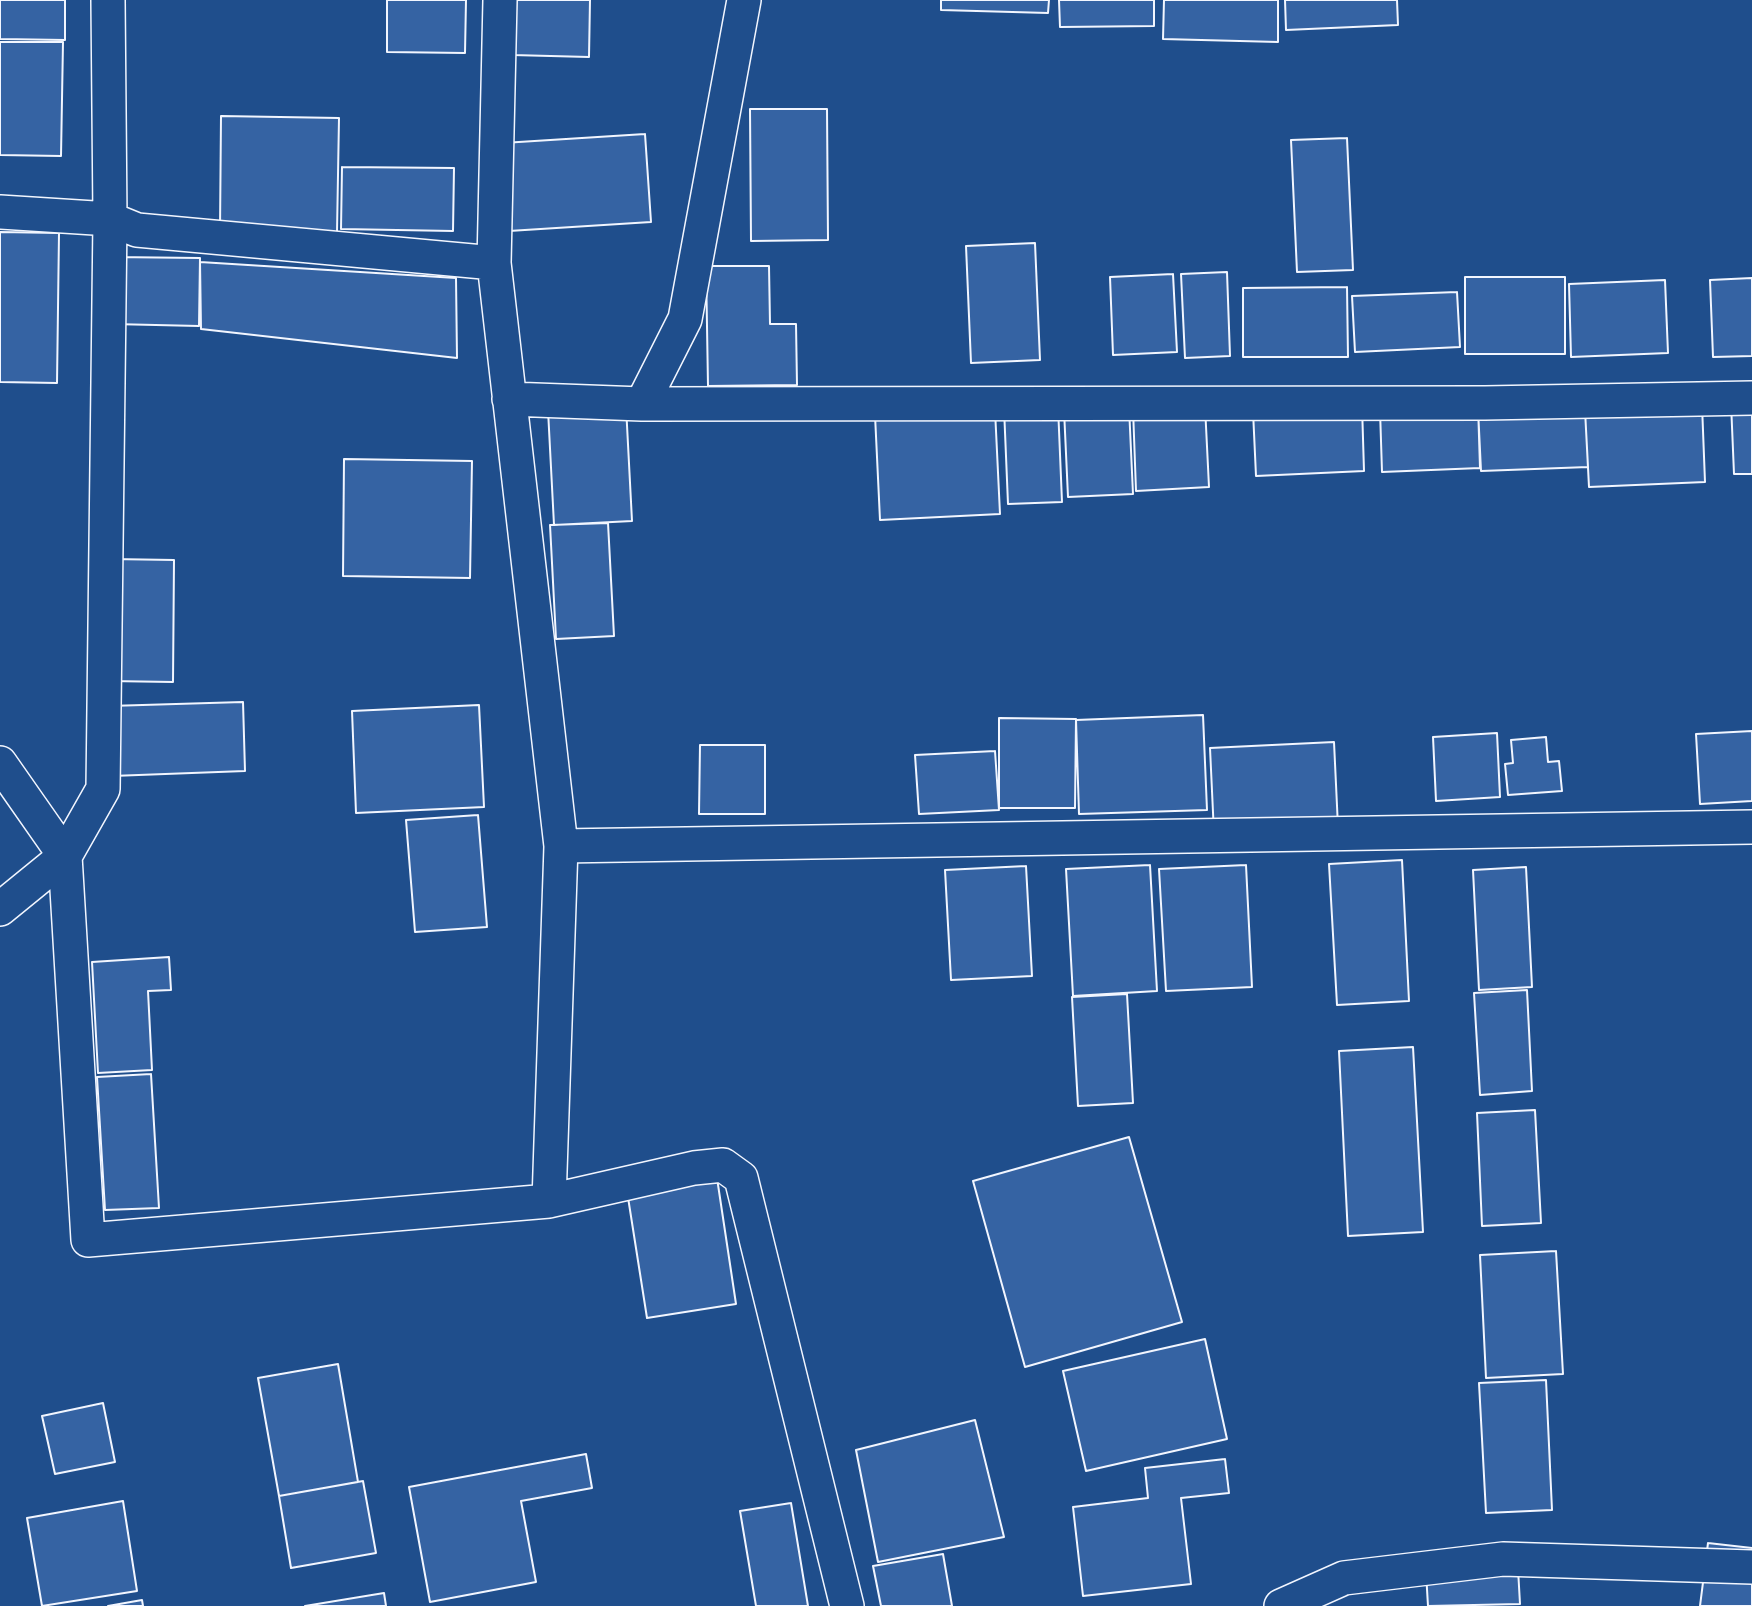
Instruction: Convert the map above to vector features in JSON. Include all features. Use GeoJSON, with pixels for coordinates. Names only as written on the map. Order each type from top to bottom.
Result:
{"type":"FeatureCollection","features":[{"type":"Feature","properties":{"kind":"street"},"geometry":{"type":"LineString","coordinates":[[0,909],[65,856],[103,789],[110,219],[107,0]]}},
{"type":"Feature","properties":{"kind":"street"},"geometry":{"type":"LineString","coordinates":[[500,0],[494,263],[561,846],[549,1201]]}},
{"type":"Feature","properties":{"kind":"street"},"geometry":{"type":"LineString","coordinates":[[642,404],[685,319],[744,0]]}},
{"type":"Feature","properties":{"kind":"street"},"geometry":{"type":"LineString","coordinates":[[0,212],[110,219],[137,230],[494,263]]}},
{"type":"Feature","properties":{"kind":"street"},"geometry":{"type":"LineString","coordinates":[[509,399],[642,404],[1485,403],[1752,398]]}},
{"type":"Feature","properties":{"kind":"street"},"geometry":{"type":"LineString","coordinates":[[0,762],[65,856],[88,1240],[549,1201],[723,1165],[741,1178],[847,1606]]}},
{"type":"Feature","properties":{"kind":"street"},"geometry":{"type":"LineString","coordinates":[[561,846],[1752,827]]}},
{"type":"Feature","properties":{"kind":"street"},"geometry":{"type":"LineString","coordinates":[[1281,1606],[1345,1578],[1503,1559],[1752,1567]]}},
{"type":"Feature","properties":{"kind":"building"},"geometry":{"type":"Polygon","coordinates":[[[0,0],[65,0],[65,40],[0,39],[0,0]]]}},
{"type":"Feature","properties":{"kind":"building"},"geometry":{"type":"Polygon","coordinates":[[[387,0],[466,0],[465,53],[387,52],[387,0]]]}},
{"type":"Feature","properties":{"kind":"building"},"geometry":{"type":"Polygon","coordinates":[[[513,0],[590,0],[589,57],[512,55],[513,0]]]}},
{"type":"Feature","properties":{"kind":"building"},"geometry":{"type":"Polygon","coordinates":[[[941,0],[1049,0],[1048,13],[941,10],[941,0]]]}},
{"type":"Feature","properties":{"kind":"building"},"geometry":{"type":"Polygon","coordinates":[[[1059,0],[1154,0],[1154,26],[1060,27],[1059,0]]]}},
{"type":"Feature","properties":{"kind":"building"},"geometry":{"type":"Polygon","coordinates":[[[1164,0],[1278,0],[1278,42],[1163,39],[1164,0]]]}},
{"type":"Feature","properties":{"kind":"building"},"geometry":{"type":"Polygon","coordinates":[[[1285,0],[1397,0],[1398,25],[1286,30],[1285,0]]]}},
{"type":"Feature","properties":{"kind":"building"},"geometry":{"type":"Polygon","coordinates":[[[0,42],[63,42],[61,156],[0,155],[0,42]]]}},
{"type":"Feature","properties":{"kind":"building"},"geometry":{"type":"Polygon","coordinates":[[[750,109],[827,109],[828,240],[751,241],[750,109]]]}},
{"type":"Feature","properties":{"kind":"building"},"geometry":{"type":"Polygon","coordinates":[[[221,116],[339,118],[337,232],[220,230],[221,116]]]}},
{"type":"Feature","properties":{"kind":"building"},"geometry":{"type":"Polygon","coordinates":[[[645,134],[651,222],[509,231],[503,143],[645,134]]]}},
{"type":"Feature","properties":{"kind":"building"},"geometry":{"type":"Polygon","coordinates":[[[1347,138],[1353,270],[1297,272],[1291,140],[1347,138]]]}},
{"type":"Feature","properties":{"kind":"building"},"geometry":{"type":"Polygon","coordinates":[[[342,167],[454,168],[453,231],[341,229],[342,167]]]}},
{"type":"Feature","properties":{"kind":"building"},"geometry":{"type":"Polygon","coordinates":[[[0,232],[59,233],[57,383],[0,382],[0,232]]]}},
{"type":"Feature","properties":{"kind":"building"},"geometry":{"type":"Polygon","coordinates":[[[1035,243],[1040,360],[971,363],[966,246],[1035,243]]]}},
{"type":"Feature","properties":{"kind":"building"},"geometry":{"type":"Polygon","coordinates":[[[113,257],[200,258],[199,326],[112,324],[113,257]]]}},
{"type":"Feature","properties":{"kind":"building"},"geometry":{"type":"Polygon","coordinates":[[[200,262],[456,278],[457,358],[201,329],[200,262]]]}},
{"type":"Feature","properties":{"kind":"building"},"geometry":{"type":"Polygon","coordinates":[[[706,266],[769,266],[770,324],[796,324],[797,385],[708,386],[706,266]]]}},
{"type":"Feature","properties":{"kind":"building"},"geometry":{"type":"Polygon","coordinates":[[[1227,272],[1230,356],[1185,358],[1181,274],[1227,272]]]}},
{"type":"Feature","properties":{"kind":"building"},"geometry":{"type":"Polygon","coordinates":[[[1173,274],[1177,352],[1113,355],[1110,277],[1173,274]]]}},
{"type":"Feature","properties":{"kind":"building"},"geometry":{"type":"Polygon","coordinates":[[[1465,277],[1565,277],[1565,354],[1465,354],[1465,277]]]}},
{"type":"Feature","properties":{"kind":"building"},"geometry":{"type":"Polygon","coordinates":[[[1752,278],[1752,356],[1713,357],[1710,280],[1752,278]]]}},
{"type":"Feature","properties":{"kind":"building"},"geometry":{"type":"Polygon","coordinates":[[[1665,280],[1668,353],[1571,357],[1569,284],[1665,280]]]}},
{"type":"Feature","properties":{"kind":"building"},"geometry":{"type":"Polygon","coordinates":[[[1347,287],[1348,357],[1243,357],[1243,288],[1347,287]]]}},
{"type":"Feature","properties":{"kind":"building"},"geometry":{"type":"Polygon","coordinates":[[[1457,292],[1460,347],[1355,352],[1352,296],[1457,292]]]}},
{"type":"Feature","properties":{"kind":"building"},"geometry":{"type":"Polygon","coordinates":[[[1752,402],[1752,474],[1734,474],[1731,403],[1752,402]]]}},
{"type":"Feature","properties":{"kind":"building"},"geometry":{"type":"Polygon","coordinates":[[[1478,405],[1480,468],[1382,472],[1380,410],[1478,405]]]}},
{"type":"Feature","properties":{"kind":"building"},"geometry":{"type":"Polygon","coordinates":[[[1702,405],[1705,482],[1589,487],[1585,410],[1702,405]]]}},
{"type":"Feature","properties":{"kind":"building"},"geometry":{"type":"Polygon","coordinates":[[[626,406],[632,521],[554,525],[548,410],[626,406]]]}},
{"type":"Feature","properties":{"kind":"building"},"geometry":{"type":"Polygon","coordinates":[[[1058,406],[1062,502],[1008,504],[1004,408],[1058,406]]]}},
{"type":"Feature","properties":{"kind":"building"},"geometry":{"type":"Polygon","coordinates":[[[1205,406],[1209,487],[1136,491],[1133,409],[1205,406]]]}},
{"type":"Feature","properties":{"kind":"building"},"geometry":{"type":"Polygon","coordinates":[[[1362,406],[1364,471],[1256,476],[1253,411],[1362,406]]]}},
{"type":"Feature","properties":{"kind":"building"},"geometry":{"type":"Polygon","coordinates":[[[1129,407],[1133,494],[1068,497],[1064,410],[1129,407]]]}},
{"type":"Feature","properties":{"kind":"building"},"geometry":{"type":"Polygon","coordinates":[[[1478,409],[1585,410],[1588,467],[1481,471],[1478,409]]]}},
{"type":"Feature","properties":{"kind":"building"},"geometry":{"type":"Polygon","coordinates":[[[995,410],[1000,514],[880,520],[875,415],[995,410]]]}},
{"type":"Feature","properties":{"kind":"building"},"geometry":{"type":"Polygon","coordinates":[[[344,459],[472,461],[470,578],[343,576],[344,459]]]}},
{"type":"Feature","properties":{"kind":"building"},"geometry":{"type":"Polygon","coordinates":[[[608,523],[614,636],[556,639],[550,525],[608,523]]]}},
{"type":"Feature","properties":{"kind":"building"},"geometry":{"type":"Polygon","coordinates":[[[111,559],[174,560],[173,682],[109,681],[111,559]]]}},
{"type":"Feature","properties":{"kind":"building"},"geometry":{"type":"Polygon","coordinates":[[[243,702],[245,771],[112,776],[109,706],[243,702]]]}},
{"type":"Feature","properties":{"kind":"building"},"geometry":{"type":"Polygon","coordinates":[[[479,705],[484,807],[356,813],[352,711],[479,705]]]}},
{"type":"Feature","properties":{"kind":"building"},"geometry":{"type":"Polygon","coordinates":[[[1203,715],[1207,810],[1079,814],[1076,720],[1203,715]]]}},
{"type":"Feature","properties":{"kind":"building"},"geometry":{"type":"Polygon","coordinates":[[[999,718],[1076,719],[1075,808],[999,808],[999,718]]]}},
{"type":"Feature","properties":{"kind":"building"},"geometry":{"type":"Polygon","coordinates":[[[1752,731],[1752,801],[1700,804],[1696,734],[1752,731]]]}},
{"type":"Feature","properties":{"kind":"building"},"geometry":{"type":"Polygon","coordinates":[[[1497,733],[1500,797],[1436,801],[1433,737],[1497,733]]]}},
{"type":"Feature","properties":{"kind":"building"},"geometry":{"type":"Polygon","coordinates":[[[1546,737],[1548,762],[1559,761],[1562,791],[1508,795],[1505,764],[1513,763],[1511,740],[1546,737]]]}},
{"type":"Feature","properties":{"kind":"building"},"geometry":{"type":"Polygon","coordinates":[[[1334,742],[1338,827],[1214,834],[1210,748],[1334,742]]]}},
{"type":"Feature","properties":{"kind":"building"},"geometry":{"type":"Polygon","coordinates":[[[700,745],[765,745],[765,814],[699,814],[700,745]]]}},
{"type":"Feature","properties":{"kind":"building"},"geometry":{"type":"Polygon","coordinates":[[[995,751],[999,810],[919,814],[915,755],[995,751]]]}},
{"type":"Feature","properties":{"kind":"building"},"geometry":{"type":"Polygon","coordinates":[[[478,815],[487,927],[415,932],[406,820],[478,815]]]}},
{"type":"Feature","properties":{"kind":"building"},"geometry":{"type":"Polygon","coordinates":[[[1402,860],[1409,1001],[1337,1005],[1329,864],[1402,860]]]}},
{"type":"Feature","properties":{"kind":"building"},"geometry":{"type":"Polygon","coordinates":[[[1150,865],[1157,991],[1073,996],[1066,869],[1150,865]]]}},
{"type":"Feature","properties":{"kind":"building"},"geometry":{"type":"Polygon","coordinates":[[[1246,865],[1252,987],[1166,991],[1159,869],[1246,865]]]}},
{"type":"Feature","properties":{"kind":"building"},"geometry":{"type":"Polygon","coordinates":[[[1026,866],[1032,976],[951,980],[945,870],[1026,866]]]}},
{"type":"Feature","properties":{"kind":"building"},"geometry":{"type":"Polygon","coordinates":[[[1526,867],[1532,987],[1479,990],[1473,870],[1526,867]]]}},
{"type":"Feature","properties":{"kind":"building"},"geometry":{"type":"Polygon","coordinates":[[[169,957],[171,990],[148,991],[152,1070],[98,1073],[92,962],[169,957]]]}},
{"type":"Feature","properties":{"kind":"building"},"geometry":{"type":"Polygon","coordinates":[[[1527,990],[1532,1091],[1480,1095],[1474,993],[1527,990]]]}},
{"type":"Feature","properties":{"kind":"building"},"geometry":{"type":"Polygon","coordinates":[[[1127,994],[1133,1103],[1078,1106],[1072,997],[1127,994]]]}},
{"type":"Feature","properties":{"kind":"building"},"geometry":{"type":"Polygon","coordinates":[[[1413,1047],[1423,1232],[1348,1236],[1339,1051],[1413,1047]]]}},
{"type":"Feature","properties":{"kind":"building"},"geometry":{"type":"Polygon","coordinates":[[[151,1074],[159,1208],[105,1210],[97,1077],[151,1074]]]}},
{"type":"Feature","properties":{"kind":"building"},"geometry":{"type":"Polygon","coordinates":[[[1535,1110],[1541,1223],[1482,1226],[1477,1113],[1535,1110]]]}},
{"type":"Feature","properties":{"kind":"building"},"geometry":{"type":"Polygon","coordinates":[[[1129,1137],[1182,1322],[1025,1367],[973,1181],[1129,1137]]]}},
{"type":"Feature","properties":{"kind":"building"},"geometry":{"type":"Polygon","coordinates":[[[717,1178],[736,1304],[647,1318],[627,1191],[717,1178]]]}},
{"type":"Feature","properties":{"kind":"building"},"geometry":{"type":"Polygon","coordinates":[[[1556,1251],[1563,1374],[1486,1378],[1480,1255],[1556,1251]]]}},
{"type":"Feature","properties":{"kind":"building"},"geometry":{"type":"Polygon","coordinates":[[[1205,1339],[1227,1439],[1086,1471],[1063,1371],[1205,1339]]]}},
{"type":"Feature","properties":{"kind":"building"},"geometry":{"type":"Polygon","coordinates":[[[338,1364],[358,1482],[279,1496],[258,1378],[338,1364]]]}},
{"type":"Feature","properties":{"kind":"building"},"geometry":{"type":"Polygon","coordinates":[[[1546,1380],[1552,1510],[1486,1513],[1479,1383],[1546,1380]]]}},
{"type":"Feature","properties":{"kind":"building"},"geometry":{"type":"Polygon","coordinates":[[[103,1403],[115,1462],[55,1474],[42,1416],[103,1403]]]}},
{"type":"Feature","properties":{"kind":"building"},"geometry":{"type":"Polygon","coordinates":[[[975,1420],[1004,1537],[878,1562],[856,1450],[975,1420]]]}},
{"type":"Feature","properties":{"kind":"building"},"geometry":{"type":"Polygon","coordinates":[[[586,1454],[592,1488],[521,1501],[536,1582],[430,1602],[409,1487],[586,1454]]]}},
{"type":"Feature","properties":{"kind":"building"},"geometry":{"type":"Polygon","coordinates":[[[1225,1459],[1229,1493],[1181,1498],[1191,1584],[1083,1596],[1073,1507],[1148,1498],[1145,1468],[1225,1459]]]}},
{"type":"Feature","properties":{"kind":"building"},"geometry":{"type":"Polygon","coordinates":[[[363,1481],[376,1553],[291,1568],[279,1496],[363,1481]]]}},
{"type":"Feature","properties":{"kind":"building"},"geometry":{"type":"Polygon","coordinates":[[[123,1501],[137,1591],[42,1606],[27,1518],[123,1501]]]}},
{"type":"Feature","properties":{"kind":"building"},"geometry":{"type":"Polygon","coordinates":[[[791,1503],[808,1606],[756,1606],[740,1511],[791,1503]]]}},
{"type":"Feature","properties":{"kind":"building"},"geometry":{"type":"Polygon","coordinates":[[[1708,1543],[1752,1548],[1752,1606],[1700,1606],[1708,1543]]]}},
{"type":"Feature","properties":{"kind":"building"},"geometry":{"type":"Polygon","coordinates":[[[1517,1551],[1520,1604],[1428,1606],[1425,1555],[1517,1551]]]}},
{"type":"Feature","properties":{"kind":"building"},"geometry":{"type":"Polygon","coordinates":[[[943,1554],[952,1606],[881,1606],[873,1566],[943,1554]]]}},
{"type":"Feature","properties":{"kind":"building"},"geometry":{"type":"Polygon","coordinates":[[[384,1593],[386,1606],[305,1606],[384,1593]]]}},
{"type":"Feature","properties":{"kind":"building"},"geometry":{"type":"Polygon","coordinates":[[[142,1600],[143,1606],[108,1606],[142,1600]]]}}]}
